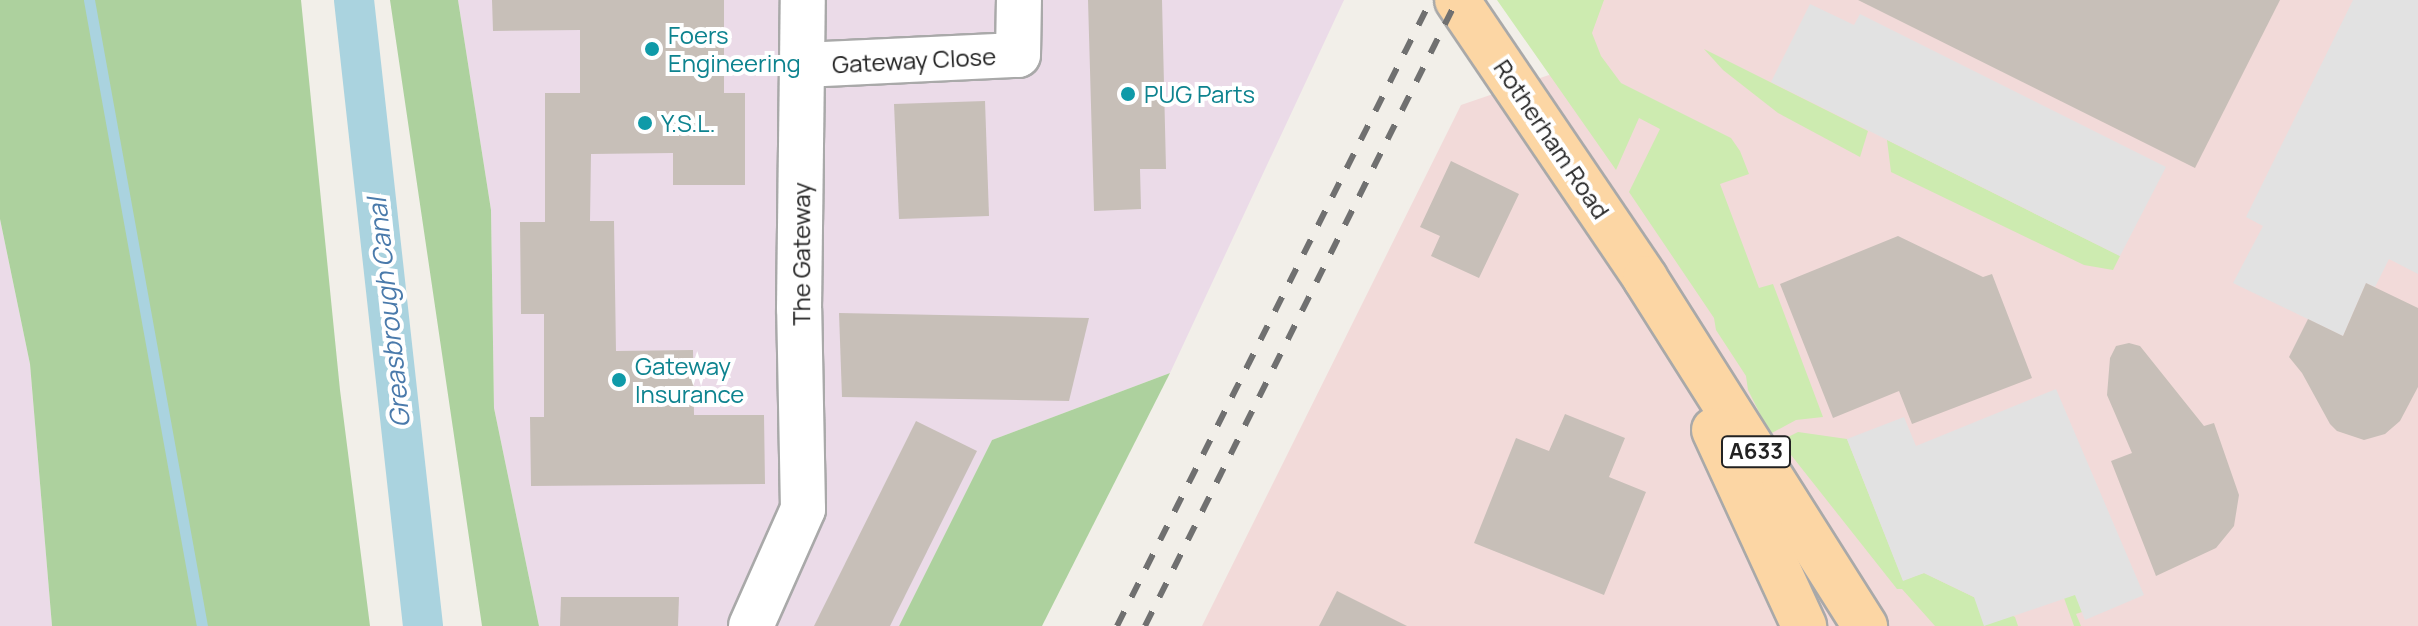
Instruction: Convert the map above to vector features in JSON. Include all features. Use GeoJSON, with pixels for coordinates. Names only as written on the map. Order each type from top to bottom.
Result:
{"type":"FeatureCollection","features":[{"type":"Feature","properties":{"kind":"main road","name":"Rotherham Road"},"geometry":{"type":"LineString","coordinates":[[1457,0],[1645,278],[1865,626]]}},
{"type":"Feature","properties":{"kind":"main road","name":"Rotherham Road"},"geometry":{"type":"LineString","coordinates":[[1645,278],[1804,626]]}},
{"type":"Feature","properties":{"kind":"street","name":"The Gateway"},"geometry":{"type":"LineString","coordinates":[[751,626],[803,509],[799,309],[803,0]]}},
{"type":"Feature","properties":{"kind":"street","name":"Gateway Close"},"geometry":{"type":"LineString","coordinates":[[803,65],[1018,55],[1019,0]]}},
{"type":"Feature","properties":{"kind":"shaded area"},"geometry":{"type":"Polygon","coordinates":[[[458,0],[1344,0],[1170,373],[992,440],[899,626],[539,626],[494,408],[491,210],[458,0]]]}},
{"type":"Feature","properties":{"kind":"shaded area"},"geometry":{"type":"Polygon","coordinates":[[[1586,0],[2418,0],[2418,626],[1202,626],[1461,105],[1549,75],[1586,0]]]}},
{"type":"Feature","properties":{"kind":"shaded area"},"geometry":{"type":"Polygon","coordinates":[[[2353,0],[2418,0],[2418,274],[2389,259],[2375,287],[2366,283],[2343,336],[2233,283],[2263,226],[2246,217],[2353,0]]]}},
{"type":"Feature","properties":{"kind":"shaded area"},"geometry":{"type":"Polygon","coordinates":[[[1810,4],[1854,25],[1860,14],[2166,167],[2120,256],[1771,82],[1810,4]]]}},
{"type":"Feature","properties":{"kind":"shaded area"},"geometry":{"type":"Polygon","coordinates":[[[0,219],[30,364],[52,626],[0,626],[0,219]]]}},
{"type":"Feature","properties":{"kind":"shaded area"},"geometry":{"type":"Polygon","coordinates":[[[2056,389],[2144,595],[2085,620],[2075,595],[1984,626],[1974,597],[1924,573],[1903,581],[1847,439],[1904,417],[1916,446],[2056,389]]]}},
{"type":"Feature","properties":{"kind":"green space"},"geometry":{"type":"Polygon","coordinates":[[[0,0],[301,0],[340,390],[370,626],[52,626],[30,364],[0,219],[0,0]]]}},
{"type":"Feature","properties":{"kind":"green space"},"geometry":{"type":"Polygon","coordinates":[[[390,0],[458,0],[491,210],[494,408],[539,626],[482,626],[390,0]]]}},
{"type":"Feature","properties":{"kind":"green space"},"geometry":{"type":"Polygon","coordinates":[[[1497,0],[1604,0],[1592,33],[1601,56],[1621,83],[1731,138],[1749,174],[1720,184],[1759,288],[1773,284],[1823,417],[1796,420],[1770,434],[1748,390],[1746,376],[1716,330],[1714,318],[1629,192],[1660,129],[1639,118],[1616,170],[1497,0]]]}},
{"type":"Feature","properties":{"kind":"green space"},"geometry":{"type":"Polygon","coordinates":[[[1704,49],[1868,131],[1860,157],[1778,113],[1723,70],[1704,49]]]}},
{"type":"Feature","properties":{"kind":"green space"},"geometry":{"type":"Polygon","coordinates":[[[1887,140],[2120,256],[2113,270],[2084,265],[1891,172],[1887,140]]]}},
{"type":"Feature","properties":{"kind":"green space"},"geometry":{"type":"Polygon","coordinates":[[[1170,373],[1042,626],[899,626],[992,440],[1170,373]]]}},
{"type":"Feature","properties":{"kind":"green space"},"geometry":{"type":"Polygon","coordinates":[[[1798,432],[1847,439],[1903,580],[1924,573],[2015,617],[2018,626],[1935,626],[1902,589],[1897,589],[1780,441],[1798,432]]]}},
{"type":"Feature","properties":{"kind":"green space"},"geometry":{"type":"Polygon","coordinates":[[[2076,594],[2082,612],[2076,614],[2081,626],[2074,626],[2064,598],[2076,594]]]}},
{"type":"Feature","properties":{"kind":"building"},"geometry":{"type":"Polygon","coordinates":[[[492,0],[724,0],[724,93],[745,93],[745,185],[673,185],[673,153],[591,154],[590,221],[614,221],[616,351],[693,350],[694,415],[764,415],[765,484],[531,486],[530,417],[544,417],[544,314],[521,314],[520,222],[545,222],[545,93],[580,93],[580,30],[493,31],[492,0]]]}},
{"type":"Feature","properties":{"kind":"building","name":"PUG Parts"},"geometry":{"type":"Polygon","coordinates":[[[1088,0],[1162,0],[1166,169],[1140,169],[1141,209],[1094,211],[1088,0]]]}},
{"type":"Feature","properties":{"kind":"building"},"geometry":{"type":"Polygon","coordinates":[[[1858,0],[2280,0],[2195,168],[1858,0]]]}},
{"type":"Feature","properties":{"kind":"building"},"geometry":{"type":"Polygon","coordinates":[[[985,101],[989,216],[899,219],[894,104],[985,101]]]}},
{"type":"Feature","properties":{"kind":"building"},"geometry":{"type":"Polygon","coordinates":[[[1451,161],[1519,194],[1479,278],[1431,256],[1440,236],[1420,227],[1451,161]]]}},
{"type":"Feature","properties":{"kind":"building"},"geometry":{"type":"Polygon","coordinates":[[[1898,236],[1983,277],[1992,274],[2032,378],[1912,424],[1899,391],[1833,418],[1780,284],[1898,236]]]}},
{"type":"Feature","properties":{"kind":"building"},"geometry":{"type":"Polygon","coordinates":[[[2366,283],[2418,308],[2418,387],[2400,421],[2385,434],[2364,440],[2337,431],[2330,424],[2302,373],[2289,357],[2308,319],[2343,336],[2366,283]]]}},
{"type":"Feature","properties":{"kind":"building"},"geometry":{"type":"Polygon","coordinates":[[[839,313],[1089,318],[1069,401],[842,397],[839,313]]]}},
{"type":"Feature","properties":{"kind":"building"},"geometry":{"type":"Polygon","coordinates":[[[2129,343],[2140,346],[2204,426],[2214,423],[2239,495],[2234,526],[2216,548],[2156,576],[2111,461],[2132,453],[2107,395],[2110,358],[2116,346],[2129,343]]]}},
{"type":"Feature","properties":{"kind":"building"},"geometry":{"type":"Polygon","coordinates":[[[1565,414],[1625,438],[1609,477],[1646,492],[1604,595],[1474,543],[1516,438],[1549,451],[1565,414]]]}},
{"type":"Feature","properties":{"kind":"building"},"geometry":{"type":"Polygon","coordinates":[[[916,421],[977,451],[890,626],[814,626],[916,421]]]}},
{"type":"Feature","properties":{"kind":"building"},"geometry":{"type":"Polygon","coordinates":[[[1337,591],[1407,626],[1319,626],[1337,591]]]}},
{"type":"Feature","properties":{"kind":"building"},"geometry":{"type":"Polygon","coordinates":[[[561,597],[679,597],[678,626],[560,626],[561,597]]]}},
{"type":"Feature","properties":{"kind":"waterway"},"geometry":{"type":"LineString","coordinates":[[89,0],[202,626]]}},
{"type":"Feature","properties":{"kind":"waterway","name":"Greasbrough Canal"},"geometry":{"type":"LineString","coordinates":[[354,0],[423,626]]}},
{"type":"Feature","properties":{"kind":"railway"},"geometry":{"type":"LineString","coordinates":[[1117,626],[1431,0]]}},
{"type":"Feature","properties":{"kind":"railway"},"geometry":{"type":"LineString","coordinates":[[1145,626],[1457,0]]}},
{"type":"Feature","properties":{"kind":"place","name":"Foers Engineering"},"geometry":{"type":"Point","coordinates":[652,49]}},
{"type":"Feature","properties":{"kind":"place","name":"PUG Parts"},"geometry":{"type":"Point","coordinates":[1128,94]}},
{"type":"Feature","properties":{"kind":"place","name":"Y.S.L."},"geometry":{"type":"Point","coordinates":[645,123]}},
{"type":"Feature","properties":{"kind":"place","name":"Gateway Insurance"},"geometry":{"type":"Point","coordinates":[619,380]}}]}
